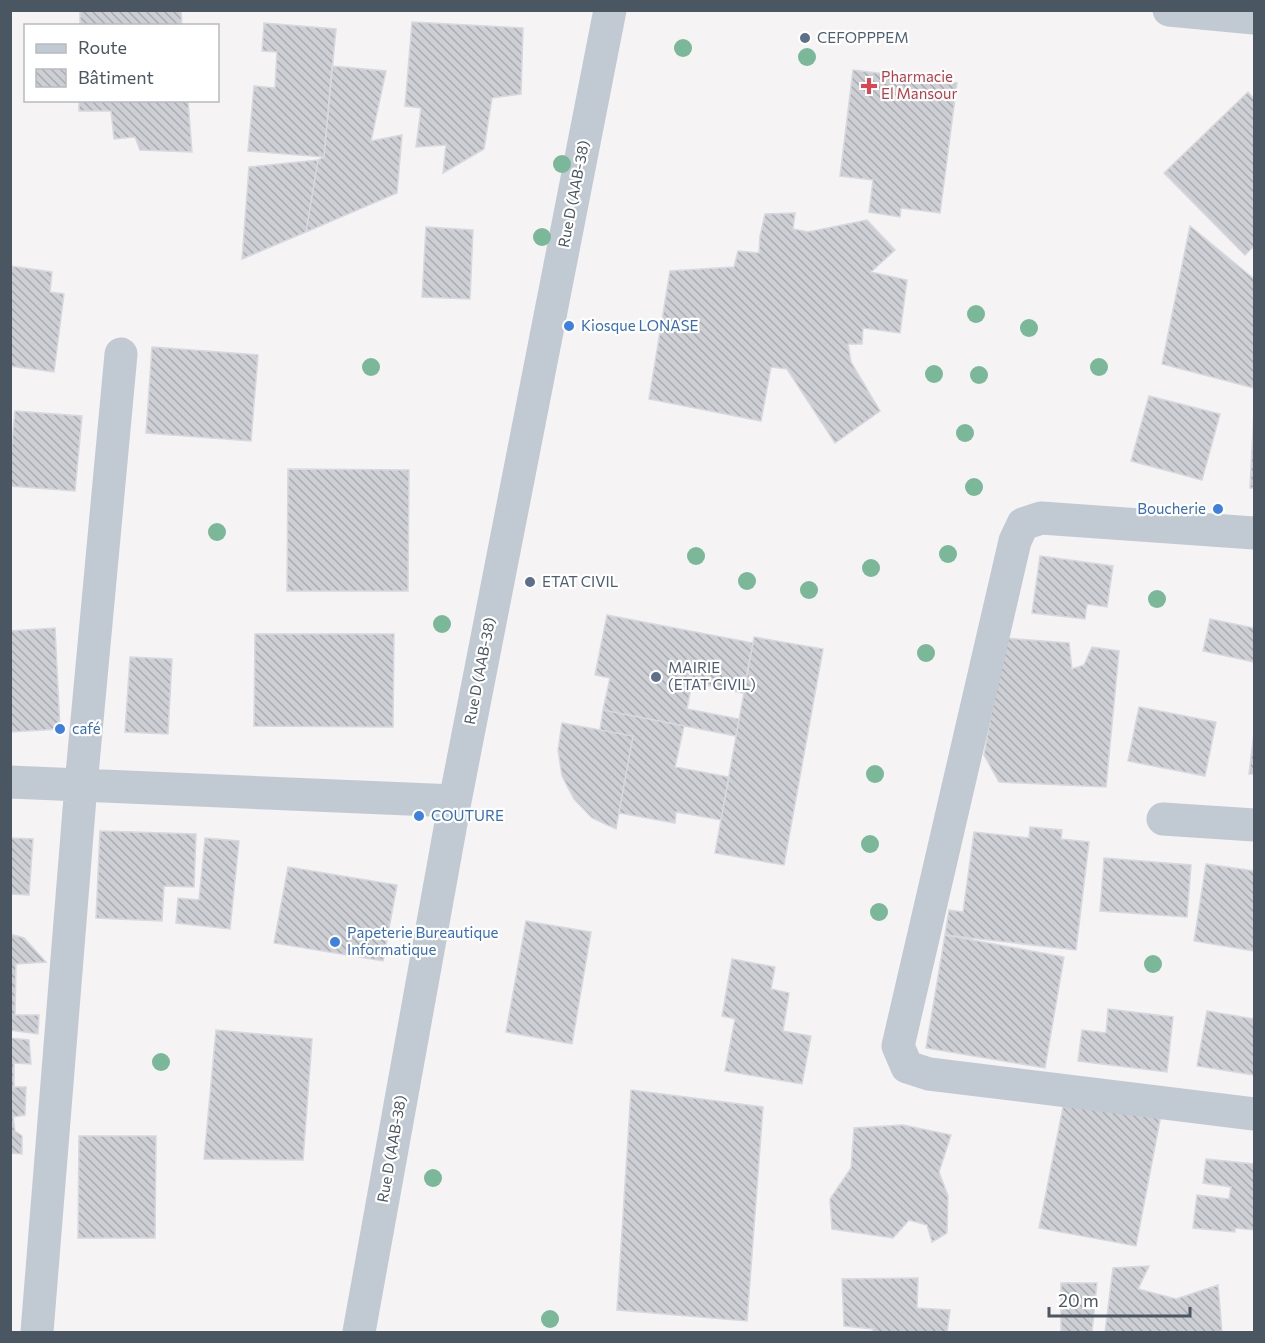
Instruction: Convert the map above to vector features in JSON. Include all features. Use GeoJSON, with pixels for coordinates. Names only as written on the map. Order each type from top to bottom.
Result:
{"type":"FeatureCollection","features":[{"type":"Feature","properties":{"kind":"street","name":"Rue D (AAB-38)"},"geometry":{"type":"LineString","coordinates":[[359,1332],[454,801],[610,10]]}},
{"type":"Feature","properties":{"kind":"street"},"geometry":{"type":"LineString","coordinates":[[1169,10],[1254,18]]}},
{"type":"Feature","properties":{"kind":"street"},"geometry":{"type":"LineString","coordinates":[[37,1332],[81,785],[121,354]]}},
{"type":"Feature","properties":{"kind":"street"},"geometry":{"type":"LineString","coordinates":[[1254,533],[1041,518],[1023,524],[1015,541],[898,1046],[907,1067],[929,1074],[1254,1114]]}},
{"type":"Feature","properties":{"kind":"street"},"geometry":{"type":"LineString","coordinates":[[10,782],[454,801]]}},
{"type":"Feature","properties":{"kind":"street"},"geometry":{"type":"LineString","coordinates":[[1163,819],[1254,825]]}},
{"type":"Feature","properties":{"kind":"building"},"geometry":{"type":"Polygon","coordinates":[[[80,10],[181,10],[182,24],[80,24],[80,10]]]}},
{"type":"Feature","properties":{"kind":"building"},"geometry":{"type":"Polygon","coordinates":[[[412,22],[523,28],[521,94],[492,98],[484,149],[443,173],[446,145],[416,147],[421,108],[405,106],[412,22]]]}},
{"type":"Feature","properties":{"kind":"building"},"geometry":{"type":"Polygon","coordinates":[[[264,23],[336,29],[324,157],[248,151],[254,86],[275,88],[277,52],[262,51],[264,23]]]}},
{"type":"Feature","properties":{"kind":"building"},"geometry":{"type":"Polygon","coordinates":[[[332,66],[386,71],[371,141],[402,135],[397,193],[306,232],[318,160],[324,157],[332,66]]]}},
{"type":"Feature","properties":{"kind":"building"},"geometry":{"type":"Polygon","coordinates":[[[853,70],[957,83],[940,213],[901,208],[900,217],[869,212],[873,180],[840,176],[853,70]]]}},
{"type":"Feature","properties":{"kind":"building"},"geometry":{"type":"Polygon","coordinates":[[[1248,92],[1254,99],[1254,246],[1245,255],[1164,173],[1248,92]]]}},
{"type":"Feature","properties":{"kind":"building"},"geometry":{"type":"Polygon","coordinates":[[[79,102],[188,102],[192,152],[140,150],[135,137],[114,139],[111,111],[79,111],[79,102]]]}},
{"type":"Feature","properties":{"kind":"building"},"geometry":{"type":"Polygon","coordinates":[[[318,160],[306,232],[242,259],[249,167],[318,160]]]}},
{"type":"Feature","properties":{"kind":"building"},"geometry":{"type":"Polygon","coordinates":[[[795,213],[793,229],[808,232],[867,220],[895,250],[871,272],[907,280],[900,333],[863,328],[862,344],[848,344],[851,362],[880,411],[835,443],[787,369],[771,367],[761,421],[649,399],[670,271],[734,267],[738,251],[759,253],[765,214],[795,213]]]}},
{"type":"Feature","properties":{"kind":"building"},"geometry":{"type":"Polygon","coordinates":[[[1190,226],[1254,279],[1254,388],[1162,364],[1190,226]]]}},
{"type":"Feature","properties":{"kind":"building"},"geometry":{"type":"Polygon","coordinates":[[[426,227],[473,230],[470,299],[422,297],[426,227]]]}},
{"type":"Feature","properties":{"kind":"building"},"geometry":{"type":"Polygon","coordinates":[[[10,266],[52,272],[50,292],[64,294],[54,372],[10,366],[10,266]]]}},
{"type":"Feature","properties":{"kind":"building"},"geometry":{"type":"Polygon","coordinates":[[[152,347],[258,355],[251,441],[146,433],[152,347]]]}},
{"type":"Feature","properties":{"kind":"building"},"geometry":{"type":"Polygon","coordinates":[[[1149,396],[1220,414],[1202,480],[1131,461],[1149,396]]]}},
{"type":"Feature","properties":{"kind":"building"},"geometry":{"type":"Polygon","coordinates":[[[15,411],[82,416],[75,491],[10,486],[15,411]]]}},
{"type":"Feature","properties":{"kind":"building"},"geometry":{"type":"Polygon","coordinates":[[[1254,411],[1254,488],[1250,488],[1254,411]]]}},
{"type":"Feature","properties":{"kind":"building"},"geometry":{"type":"Polygon","coordinates":[[[288,469],[409,470],[408,591],[287,591],[288,469]]]}},
{"type":"Feature","properties":{"kind":"building"},"geometry":{"type":"Polygon","coordinates":[[[1040,556],[1113,566],[1107,607],[1087,604],[1085,619],[1032,613],[1040,556]]]}},
{"type":"Feature","properties":{"kind":"building"},"geometry":{"type":"Polygon","coordinates":[[[607,615],[753,643],[743,693],[692,682],[687,709],[739,719],[736,736],[603,710],[610,678],[595,675],[607,615]]]}},
{"type":"Feature","properties":{"kind":"building"},"geometry":{"type":"Polygon","coordinates":[[[1210,619],[1254,628],[1254,662],[1203,651],[1210,619]]]}},
{"type":"Feature","properties":{"kind":"building"},"geometry":{"type":"Polygon","coordinates":[[[55,628],[60,729],[10,732],[10,631],[55,628]]]}},
{"type":"Feature","properties":{"kind":"building"},"geometry":{"type":"Polygon","coordinates":[[[255,634],[394,634],[393,727],[254,726],[255,634]]]}},
{"type":"Feature","properties":{"kind":"building"},"geometry":{"type":"Polygon","coordinates":[[[754,637],[823,649],[784,865],[715,853],[754,637]]]}},
{"type":"Feature","properties":{"kind":"building"},"geometry":{"type":"Polygon","coordinates":[[[1004,638],[1069,643],[1072,669],[1084,665],[1092,647],[1119,651],[1106,787],[999,782],[984,755],[1004,638]]]}},
{"type":"Feature","properties":{"kind":"building"},"geometry":{"type":"Polygon","coordinates":[[[130,657],[172,659],[168,734],[125,732],[130,657]]]}},
{"type":"Feature","properties":{"kind":"building"},"geometry":{"type":"Polygon","coordinates":[[[1139,707],[1216,722],[1205,776],[1128,761],[1139,707]]]}},
{"type":"Feature","properties":{"kind":"building"},"geometry":{"type":"Polygon","coordinates":[[[603,710],[684,726],[675,767],[729,777],[721,820],[676,812],[675,823],[619,813],[633,736],[600,730],[603,710]]]}},
{"type":"Feature","properties":{"kind":"building"},"geometry":{"type":"Polygon","coordinates":[[[562,723],[633,736],[616,829],[592,818],[574,799],[562,776],[558,750],[562,723]]]}},
{"type":"Feature","properties":{"kind":"building"},"geometry":{"type":"Polygon","coordinates":[[[1254,733],[1254,774],[1249,774],[1254,733]]]}},
{"type":"Feature","properties":{"kind":"building"},"geometry":{"type":"Polygon","coordinates":[[[1030,827],[1062,830],[1061,839],[1089,842],[1076,950],[945,935],[949,910],[963,912],[974,832],[1029,838],[1030,827]]]}},
{"type":"Feature","properties":{"kind":"building"},"geometry":{"type":"Polygon","coordinates":[[[100,831],[196,834],[194,887],[164,886],[162,921],[96,918],[100,831]]]}},
{"type":"Feature","properties":{"kind":"building"},"geometry":{"type":"Polygon","coordinates":[[[10,838],[33,839],[29,895],[10,894],[10,838]]]}},
{"type":"Feature","properties":{"kind":"building"},"geometry":{"type":"Polygon","coordinates":[[[205,838],[239,841],[230,929],[176,923],[178,898],[199,900],[205,838]]]}},
{"type":"Feature","properties":{"kind":"building"},"geometry":{"type":"Polygon","coordinates":[[[1104,858],[1191,865],[1187,917],[1100,911],[1104,858]]]}},
{"type":"Feature","properties":{"kind":"building"},"geometry":{"type":"Polygon","coordinates":[[[1206,864],[1254,871],[1254,951],[1194,941],[1206,864]]]}},
{"type":"Feature","properties":{"kind":"building"},"geometry":{"type":"Polygon","coordinates":[[[288,867],[397,885],[383,961],[274,943],[288,867]]]}},
{"type":"Feature","properties":{"kind":"building"},"geometry":{"type":"Polygon","coordinates":[[[526,921],[591,932],[572,1044],[506,1032],[526,921]]]}},
{"type":"Feature","properties":{"kind":"building"},"geometry":{"type":"Polygon","coordinates":[[[10,934],[24,938],[46,962],[16,964],[15,1015],[39,1015],[38,1034],[10,1030],[10,934]]]}},
{"type":"Feature","properties":{"kind":"building"},"geometry":{"type":"Polygon","coordinates":[[[945,935],[1064,957],[1045,1068],[926,1048],[945,935]]]}},
{"type":"Feature","properties":{"kind":"building"},"geometry":{"type":"Polygon","coordinates":[[[732,959],[775,967],[771,989],[789,993],[783,1031],[811,1036],[802,1084],[725,1071],[735,1019],[722,1016],[732,959]]]}},
{"type":"Feature","properties":{"kind":"building"},"geometry":{"type":"Polygon","coordinates":[[[1108,1009],[1173,1017],[1167,1072],[1078,1061],[1082,1030],[1106,1033],[1108,1009]]]}},
{"type":"Feature","properties":{"kind":"building"},"geometry":{"type":"Polygon","coordinates":[[[1207,1011],[1254,1019],[1254,1075],[1197,1066],[1207,1011]]]}},
{"type":"Feature","properties":{"kind":"building"},"geometry":{"type":"Polygon","coordinates":[[[216,1030],[312,1039],[303,1160],[204,1159],[216,1030]]]}},
{"type":"Feature","properties":{"kind":"building"},"geometry":{"type":"Polygon","coordinates":[[[10,1038],[29,1040],[31,1064],[14,1063],[14,1087],[26,1087],[25,1115],[13,1117],[15,1131],[22,1136],[22,1154],[10,1153],[10,1038]]]}},
{"type":"Feature","properties":{"kind":"building"},"geometry":{"type":"Polygon","coordinates":[[[631,1090],[763,1107],[747,1321],[617,1310],[631,1090]]]}},
{"type":"Feature","properties":{"kind":"building"},"geometry":{"type":"Polygon","coordinates":[[[1065,1097],[1161,1115],[1136,1246],[1039,1228],[1065,1097]]]}},
{"type":"Feature","properties":{"kind":"building"},"geometry":{"type":"Polygon","coordinates":[[[903,1125],[951,1135],[939,1172],[948,1196],[947,1233],[932,1242],[927,1225],[909,1220],[893,1238],[832,1229],[830,1199],[851,1168],[854,1128],[903,1125]]]}},
{"type":"Feature","properties":{"kind":"building"},"geometry":{"type":"Polygon","coordinates":[[[79,1136],[156,1136],[155,1238],[78,1238],[79,1136]]]}},
{"type":"Feature","properties":{"kind":"building"},"geometry":{"type":"Polygon","coordinates":[[[1206,1159],[1254,1164],[1254,1230],[1235,1228],[1235,1232],[1193,1228],[1197,1195],[1229,1199],[1231,1187],[1203,1183],[1206,1159]]]}},
{"type":"Feature","properties":{"kind":"building"},"geometry":{"type":"Polygon","coordinates":[[[1149,1266],[1138,1289],[1176,1299],[1218,1285],[1222,1332],[1105,1332],[1113,1268],[1149,1266]]]}},
{"type":"Feature","properties":{"kind":"building"},"geometry":{"type":"Polygon","coordinates":[[[918,1278],[917,1308],[950,1310],[947,1332],[872,1332],[873,1329],[844,1326],[842,1279],[918,1278]]]}},
{"type":"Feature","properties":{"kind":"building"},"geometry":{"type":"Polygon","coordinates":[[[1061,1283],[1097,1283],[1092,1332],[1061,1332],[1061,1283]]]}},
{"type":"Feature","properties":{"kind":"place","name":"CEFOPPPEM"},"geometry":{"type":"Point","coordinates":[805,38]}},
{"type":"Feature","properties":{"kind":"place","name":"Pharmacie El Mansour"},"geometry":{"type":"Point","coordinates":[869,86]}},
{"type":"Feature","properties":{"kind":"place","name":"Kiosque LONASE"},"geometry":{"type":"Point","coordinates":[569,326]}},
{"type":"Feature","properties":{"kind":"place","name":"Boucherie"},"geometry":{"type":"Point","coordinates":[1218,509]}},
{"type":"Feature","properties":{"kind":"place","name":"ETAT CIVIL"},"geometry":{"type":"Point","coordinates":[530,582]}},
{"type":"Feature","properties":{"kind":"place","name":"MAIRIE (ETAT CIVIL)"},"geometry":{"type":"Point","coordinates":[656,677]}},
{"type":"Feature","properties":{"kind":"place","name":"café"},"geometry":{"type":"Point","coordinates":[60,729]}},
{"type":"Feature","properties":{"kind":"place","name":"COUTURE"},"geometry":{"type":"Point","coordinates":[419,816]}},
{"type":"Feature","properties":{"kind":"place","name":"Papeterie Bureautique Informatique"},"geometry":{"type":"Point","coordinates":[335,942]}}]}
